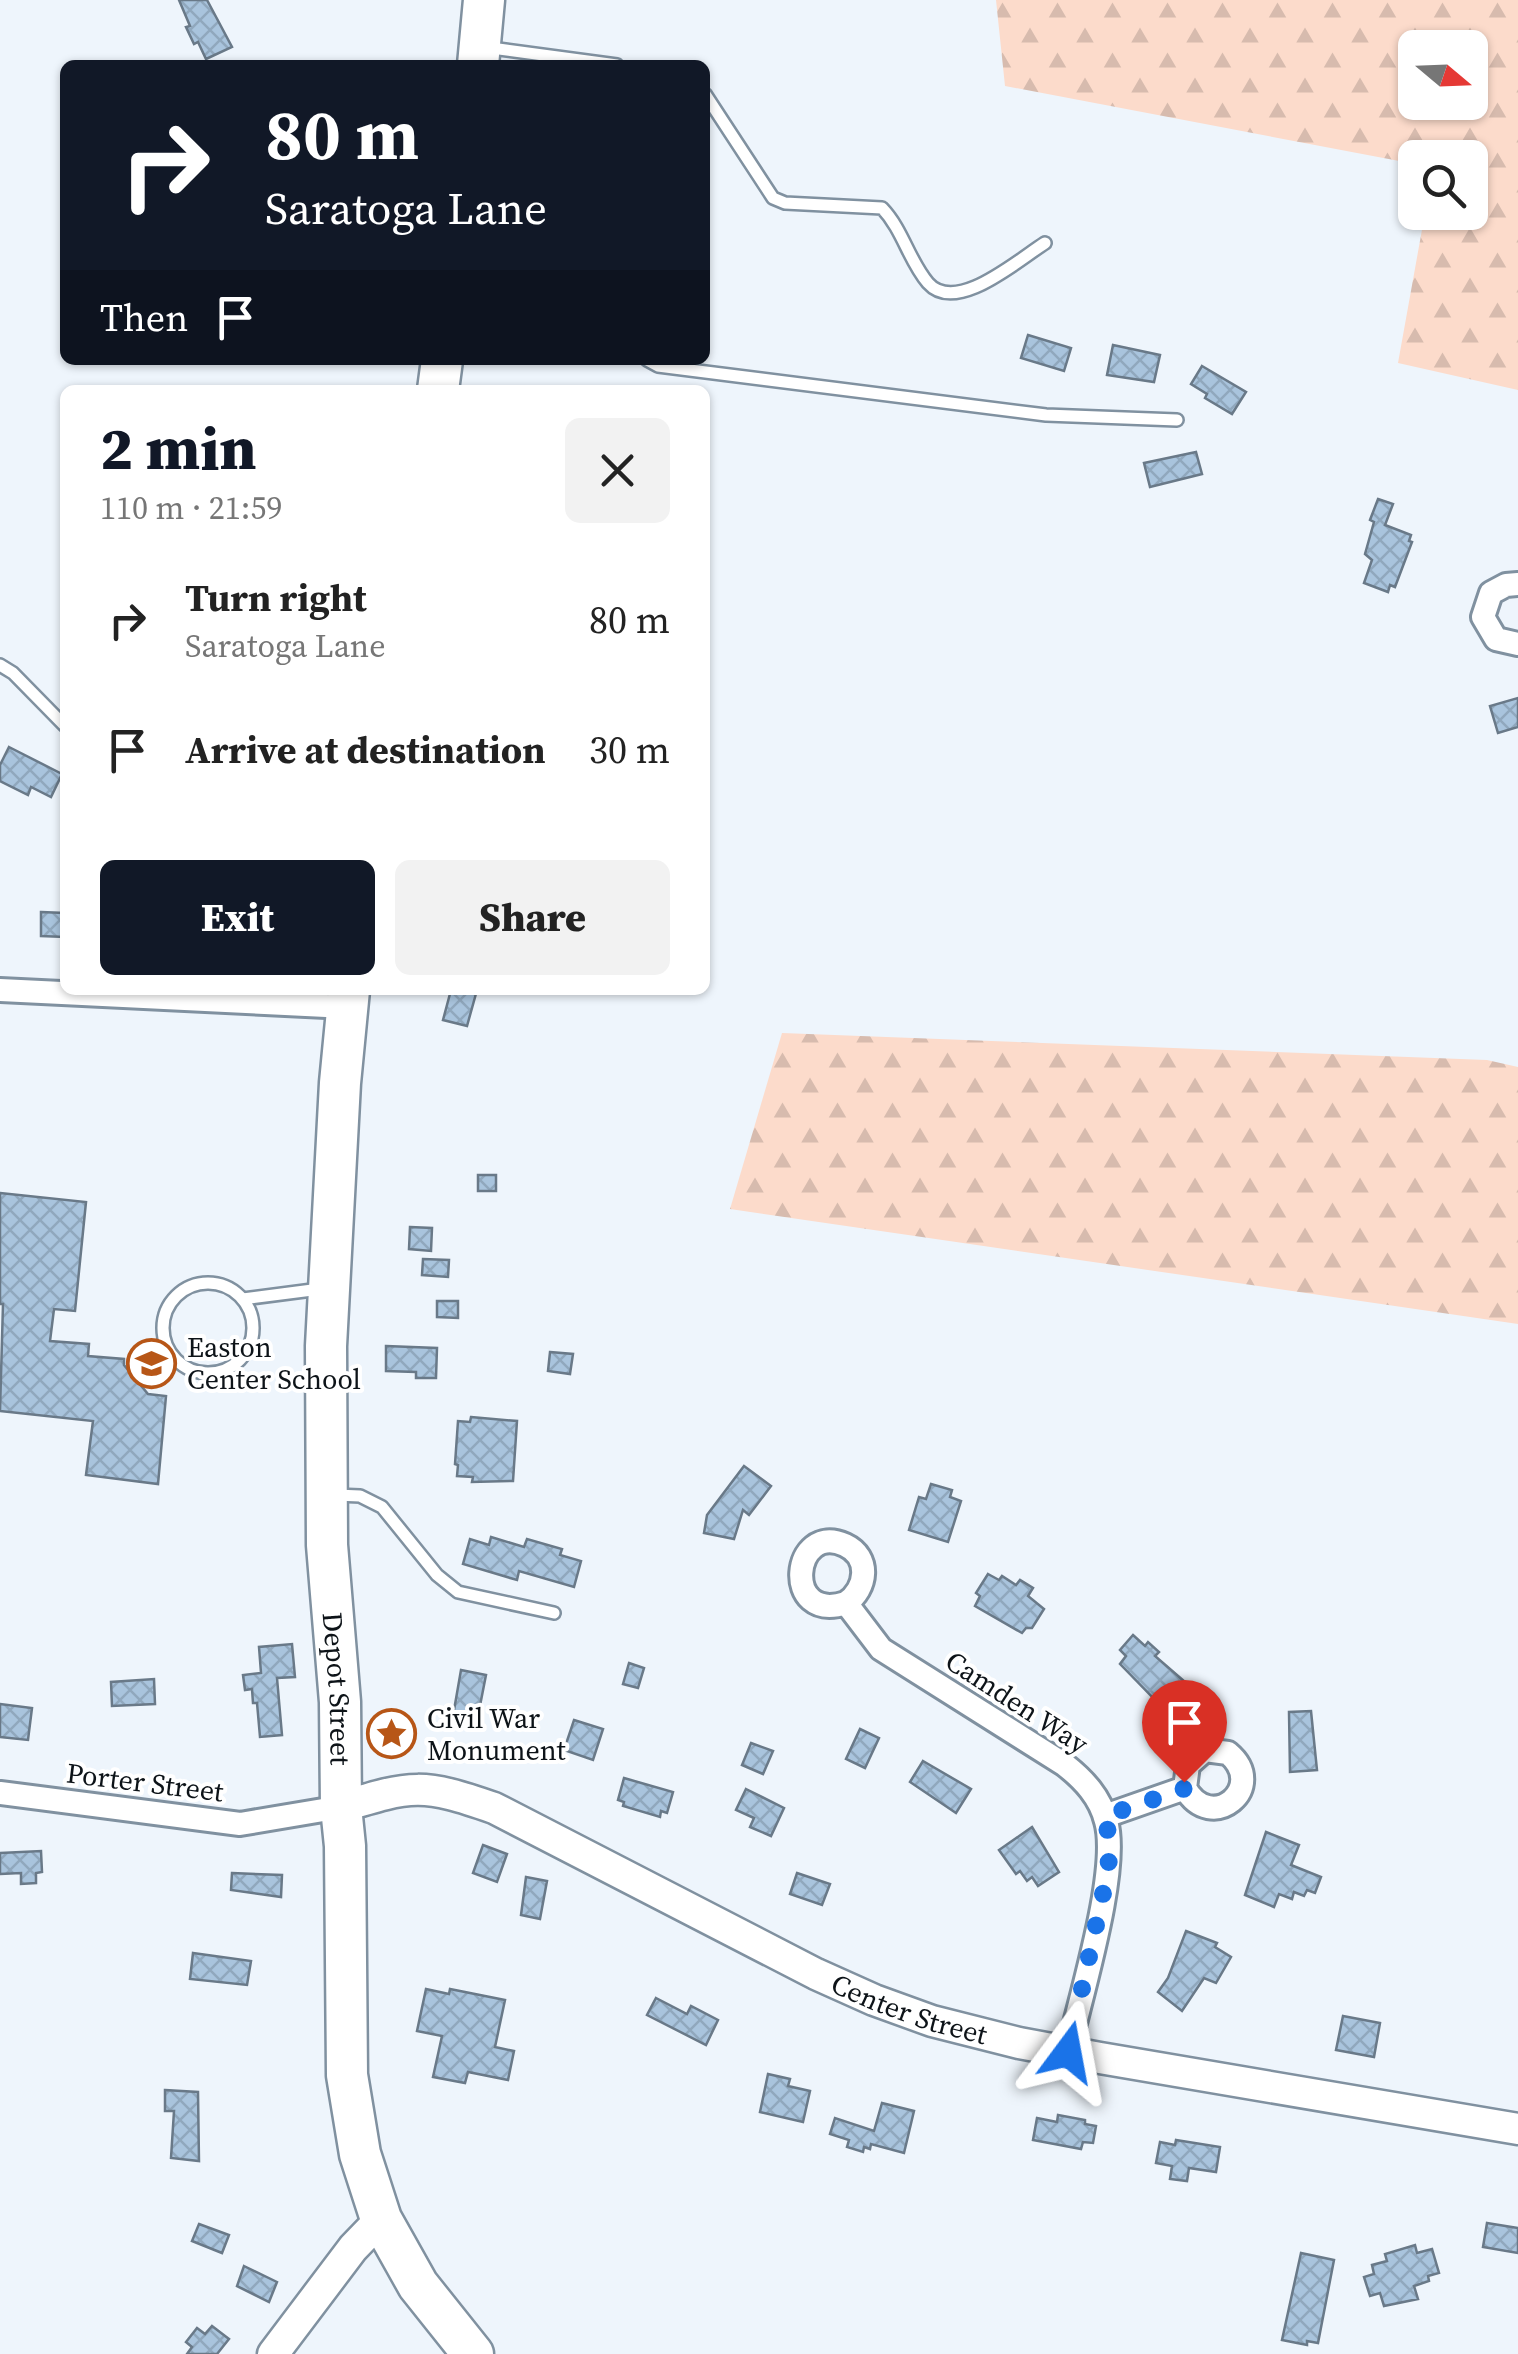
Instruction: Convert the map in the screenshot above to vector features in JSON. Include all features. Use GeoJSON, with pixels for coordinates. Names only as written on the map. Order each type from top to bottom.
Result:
{"type":"FeatureCollection","features":[{"type":"Feature","properties":{"kind":"highway"},"geometry":{"type":"LineString","coordinates":[[479,56],[484,0]]}},
{"type":"Feature","properties":{"kind":"highway","name":"Depot Street"},"geometry":{"type":"LineString","coordinates":[[348,998],[326,1346],[326,1545],[340,1702],[347,2075],[360,2154],[381,2220],[424,2294],[473,2354]]}},
{"type":"Feature","properties":{"kind":"main road","name":"Center Street"},"geometry":{"type":"LineString","coordinates":[[341,1807],[405,1788],[429,1789],[472,1800],[816,1974],[874,2000],[973,2032],[1068,2052],[1518,2129]]}},
{"type":"Feature","properties":{"kind":"main road"},"geometry":{"type":"LineString","coordinates":[[274,2354],[353,2248],[381,2220]]}},
{"type":"Feature","properties":{"kind":"street"},"geometry":{"type":"LineString","coordinates":[[1518,584],[1506,584],[1491,593],[1483,617],[1496,639],[1518,644]]}},
{"type":"Feature","properties":{"kind":"street"},"geometry":{"type":"LineString","coordinates":[[0,990],[60,991]]}},
{"type":"Feature","properties":{"kind":"street"},"geometry":{"type":"LineString","coordinates":[[215,995],[348,998]]}},
{"type":"Feature","properties":{"kind":"street","name":"Camden Way"},"geometry":{"type":"LineString","coordinates":[[846,1603],[881,1649],[1072,1770],[1105,1816]]}},
{"type":"Feature","properties":{"kind":"street"},"geometry":{"type":"LineString","coordinates":[[1068,2052],[1108,1871],[1110,1844],[1105,1816],[1186,1788]]}},
{"type":"Feature","properties":{"kind":"street","name":"Porter Street"},"geometry":{"type":"LineString","coordinates":[[0,1793],[240,1824],[341,1807]]}},
{"type":"Feature","properties":{"kind":"lane"},"geometry":{"type":"LineString","coordinates":[[479,56],[540,60]]}},
{"type":"Feature","properties":{"kind":"lane"},"geometry":{"type":"LineString","coordinates":[[710,102],[773,198],[785,203],[882,208],[892,218],[928,284],[943,292],[968,292],[1045,243]]}},
{"type":"Feature","properties":{"kind":"lane"},"geometry":{"type":"LineString","coordinates":[[656,365],[1046,416],[1177,420]]}},
{"type":"Feature","properties":{"kind":"lane"},"geometry":{"type":"LineString","coordinates":[[0,665],[13,673],[60,721]]}},
{"type":"Feature","properties":{"kind":"lane"},"geometry":{"type":"LineString","coordinates":[[242,1298],[253,1326],[245,1354],[235,1365],[207,1374],[179,1363],[164,1338],[163,1323],[176,1296],[188,1288],[217,1284],[242,1298],[330,1288]]}},
{"type":"Feature","properties":{"kind":"lane"},"geometry":{"type":"LineString","coordinates":[[326,1496],[360,1496],[382,1507],[437,1575],[458,1592],[554,1613]]}},
{"type":"Feature","properties":{"kind":"green space"},"geometry":{"type":"Polygon","coordinates":[[[996,0],[1518,0],[1518,390],[1398,363],[1422,230],[1488,230],[1488,140],[1398,140],[1398,161],[1005,86],[996,0]]]}},
{"type":"Feature","properties":{"kind":"green space"},"geometry":{"type":"Polygon","coordinates":[[[782,1033],[1487,1060],[1518,1067],[1518,1324],[730,1209],[782,1033]]]}},
{"type":"Feature","properties":{"kind":"building"},"geometry":{"type":"Polygon","coordinates":[[[179,0],[207,0],[232,47],[206,59],[186,27],[190,26],[179,0]]]}},
{"type":"Feature","properties":{"kind":"building"},"geometry":{"type":"Polygon","coordinates":[[[1028,335],[1071,348],[1064,371],[1021,358],[1028,335]]]}},
{"type":"Feature","properties":{"kind":"building"},"geometry":{"type":"Polygon","coordinates":[[[1113,345],[1160,355],[1154,382],[1107,375],[1113,345]]]}},
{"type":"Feature","properties":{"kind":"building"},"geometry":{"type":"Polygon","coordinates":[[[1202,366],[1246,392],[1232,414],[1205,398],[1207,394],[1191,384],[1202,366]]]}},
{"type":"Feature","properties":{"kind":"building"},"geometry":{"type":"Polygon","coordinates":[[[1196,452],[1202,474],[1150,487],[1144,463],[1196,452]]]}},
{"type":"Feature","properties":{"kind":"building"},"geometry":{"type":"Polygon","coordinates":[[[1378,499],[1393,504],[1385,525],[1411,535],[1412,542],[1395,587],[1390,585],[1388,592],[1364,583],[1372,560],[1365,554],[1374,522],[1370,520],[1378,499]]]}},
{"type":"Feature","properties":{"kind":"building"},"geometry":{"type":"Polygon","coordinates":[[[1518,698],[1518,727],[1498,733],[1490,706],[1518,698]]]}},
{"type":"Feature","properties":{"kind":"building"},"geometry":{"type":"Polygon","coordinates":[[[9,747],[60,773],[60,778],[51,797],[31,787],[28,795],[0,781],[0,765],[9,747]]]}},
{"type":"Feature","properties":{"kind":"building"},"geometry":{"type":"Polygon","coordinates":[[[41,912],[60,913],[60,937],[41,936],[41,912]]]}},
{"type":"Feature","properties":{"kind":"building"},"geometry":{"type":"Polygon","coordinates":[[[450,995],[476,995],[467,1026],[443,1020],[450,995]]]}},
{"type":"Feature","properties":{"kind":"building"},"geometry":{"type":"Polygon","coordinates":[[[478,1175],[496,1175],[496,1191],[478,1191],[478,1175]]]}},
{"type":"Feature","properties":{"kind":"building"},"geometry":{"type":"Polygon","coordinates":[[[0,1193],[86,1202],[75,1311],[54,1309],[50,1341],[89,1344],[88,1356],[124,1359],[124,1365],[148,1394],[166,1396],[158,1484],[86,1475],[93,1421],[0,1411],[0,1193]]]}},
{"type":"Feature","properties":{"kind":"building"},"geometry":{"type":"Polygon","coordinates":[[[410,1227],[432,1228],[431,1251],[409,1249],[410,1227]]]}},
{"type":"Feature","properties":{"kind":"building"},"geometry":{"type":"Polygon","coordinates":[[[423,1259],[449,1260],[448,1277],[422,1275],[423,1259]]]}},
{"type":"Feature","properties":{"kind":"building"},"geometry":{"type":"Polygon","coordinates":[[[437,1301],[458,1301],[458,1318],[437,1317],[437,1301]]]}},
{"type":"Feature","properties":{"kind":"building"},"geometry":{"type":"Polygon","coordinates":[[[386,1346],[437,1348],[436,1378],[416,1378],[416,1372],[386,1371],[386,1346]]]}},
{"type":"Feature","properties":{"kind":"building"},"geometry":{"type":"Polygon","coordinates":[[[550,1352],[573,1354],[570,1374],[548,1371],[550,1352]]]}},
{"type":"Feature","properties":{"kind":"building"},"geometry":{"type":"Polygon","coordinates":[[[471,1417],[517,1421],[513,1481],[472,1482],[473,1477],[457,1476],[458,1421],[470,1422],[471,1417]]]}},
{"type":"Feature","properties":{"kind":"building"},"geometry":{"type":"Polygon","coordinates":[[[744,1466],[771,1486],[749,1515],[743,1510],[734,1539],[704,1533],[707,1515],[744,1466]]]}},
{"type":"Feature","properties":{"kind":"building"},"geometry":{"type":"Polygon","coordinates":[[[931,1484],[952,1490],[950,1497],[961,1501],[948,1542],[909,1530],[919,1497],[926,1499],[931,1484]]]}},
{"type":"Feature","properties":{"kind":"building"},"geometry":{"type":"Polygon","coordinates":[[[491,1537],[524,1547],[527,1539],[562,1549],[560,1555],[581,1561],[574,1587],[519,1571],[517,1580],[463,1564],[470,1539],[489,1545],[491,1537]]]}},
{"type":"Feature","properties":{"kind":"building"},"geometry":{"type":"Polygon","coordinates":[[[988,1574],[999,1580],[1002,1576],[1016,1585],[1020,1580],[1033,1588],[1028,1596],[1044,1609],[1032,1628],[1022,1633],[975,1606],[980,1596],[976,1593],[988,1574]]]}},
{"type":"Feature","properties":{"kind":"building"},"geometry":{"type":"Polygon","coordinates":[[[1133,1635],[1145,1646],[1148,1642],[1159,1652],[1155,1656],[1185,1682],[1164,1709],[1120,1664],[1126,1656],[1120,1650],[1133,1635]]]}},
{"type":"Feature","properties":{"kind":"building"},"geometry":{"type":"Polygon","coordinates":[[[292,1644],[295,1677],[277,1678],[282,1735],[260,1737],[257,1703],[253,1703],[252,1689],[245,1690],[243,1675],[261,1673],[259,1647],[292,1644]]]}},
{"type":"Feature","properties":{"kind":"building"},"geometry":{"type":"Polygon","coordinates":[[[629,1663],[644,1668],[638,1688],[623,1684],[629,1663]]]}},
{"type":"Feature","properties":{"kind":"building"},"geometry":{"type":"Polygon","coordinates":[[[461,1670],[486,1675],[477,1721],[453,1716],[461,1670]]]}},
{"type":"Feature","properties":{"kind":"building"},"geometry":{"type":"Polygon","coordinates":[[[154,1679],[155,1704],[112,1706],[111,1682],[154,1679]]]}},
{"type":"Feature","properties":{"kind":"building"},"geometry":{"type":"Polygon","coordinates":[[[0,1704],[32,1708],[28,1740],[0,1737],[0,1704]]]}},
{"type":"Feature","properties":{"kind":"building"},"geometry":{"type":"Polygon","coordinates":[[[1311,1711],[1317,1770],[1290,1772],[1289,1712],[1311,1711]]]}},
{"type":"Feature","properties":{"kind":"building"},"geometry":{"type":"Polygon","coordinates":[[[574,1720],[603,1729],[593,1760],[564,1750],[574,1720]]]}},
{"type":"Feature","properties":{"kind":"building"},"geometry":{"type":"Polygon","coordinates":[[[860,1729],[879,1738],[865,1768],[846,1759],[860,1729]]]}},
{"type":"Feature","properties":{"kind":"building"},"geometry":{"type":"Polygon","coordinates":[[[751,1743],[773,1751],[763,1774],[742,1765],[751,1743]]]}},
{"type":"Feature","properties":{"kind":"building"},"geometry":{"type":"Polygon","coordinates":[[[923,1761],[971,1789],[956,1813],[910,1782],[923,1761]]]}},
{"type":"Feature","properties":{"kind":"building"},"geometry":{"type":"Polygon","coordinates":[[[624,1778],[673,1792],[667,1813],[661,1811],[660,1817],[623,1806],[624,1802],[618,1800],[624,1778]]]}},
{"type":"Feature","properties":{"kind":"building"},"geometry":{"type":"Polygon","coordinates":[[[746,1789],[784,1808],[771,1836],[750,1827],[754,1818],[736,1810],[746,1789]]]}},
{"type":"Feature","properties":{"kind":"building"},"geometry":{"type":"Polygon","coordinates":[[[1032,1827],[1059,1872],[1038,1886],[1032,1877],[1027,1881],[1020,1871],[1016,1874],[999,1850],[1032,1827]]]}},
{"type":"Feature","properties":{"kind":"building"},"geometry":{"type":"Polygon","coordinates":[[[1266,1832],[1299,1845],[1291,1865],[1321,1877],[1315,1893],[1307,1890],[1304,1896],[1294,1892],[1292,1899],[1279,1894],[1274,1907],[1245,1895],[1266,1832]]]}},
{"type":"Feature","properties":{"kind":"building"},"geometry":{"type":"Polygon","coordinates":[[[483,1845],[507,1854],[497,1882],[473,1873],[483,1845]]]}},
{"type":"Feature","properties":{"kind":"building"},"geometry":{"type":"Polygon","coordinates":[[[41,1851],[42,1872],[36,1873],[36,1883],[21,1884],[21,1873],[0,1874],[0,1853],[41,1851]]]}},
{"type":"Feature","properties":{"kind":"building"},"geometry":{"type":"Polygon","coordinates":[[[232,1873],[282,1875],[281,1897],[231,1890],[232,1873]]]}},
{"type":"Feature","properties":{"kind":"building"},"geometry":{"type":"Polygon","coordinates":[[[797,1873],[830,1884],[822,1905],[790,1894],[797,1873]]]}},
{"type":"Feature","properties":{"kind":"building"},"geometry":{"type":"Polygon","coordinates":[[[526,1877],[547,1881],[540,1919],[521,1915],[526,1877]]]}},
{"type":"Feature","properties":{"kind":"building"},"geometry":{"type":"Polygon","coordinates":[[[1186,1931],[1217,1943],[1215,1947],[1231,1957],[1216,1983],[1204,1978],[1182,2011],[1158,1992],[1168,1978],[1186,1931]]]}},
{"type":"Feature","properties":{"kind":"building"},"geometry":{"type":"Polygon","coordinates":[[[193,1953],[251,1961],[247,1985],[190,1979],[193,1953]]]}},
{"type":"Feature","properties":{"kind":"building"},"geometry":{"type":"Polygon","coordinates":[[[426,1989],[449,1994],[450,1989],[505,2000],[495,2047],[514,2051],[508,2080],[468,2072],[465,2083],[433,2077],[442,2036],[417,2031],[426,1989]]]}},
{"type":"Feature","properties":{"kind":"building"},"geometry":{"type":"Polygon","coordinates":[[[656,1998],[687,2014],[691,2006],[718,2020],[706,2045],[647,2015],[656,1998]]]}},
{"type":"Feature","properties":{"kind":"building"},"geometry":{"type":"Polygon","coordinates":[[[1343,2016],[1380,2023],[1374,2057],[1336,2050],[1343,2016]]]}},
{"type":"Feature","properties":{"kind":"building"},"geometry":{"type":"Polygon","coordinates":[[[768,2074],[790,2079],[788,2086],[810,2091],[803,2122],[760,2112],[768,2074]]]}},
{"type":"Feature","properties":{"kind":"building"},"geometry":{"type":"Polygon","coordinates":[[[165,2090],[198,2092],[199,2161],[171,2158],[174,2111],[165,2111],[165,2090]]]}},
{"type":"Feature","properties":{"kind":"building"},"geometry":{"type":"Polygon","coordinates":[[[882,2103],[914,2111],[904,2153],[871,2144],[863,2152],[847,2147],[849,2140],[830,2134],[835,2118],[874,2131],[882,2103]]]}},
{"type":"Feature","properties":{"kind":"building"},"geometry":{"type":"Polygon","coordinates":[[[1058,2115],[1096,2126],[1093,2143],[1083,2142],[1081,2149],[1033,2140],[1037,2118],[1057,2122],[1058,2115]]]}},
{"type":"Feature","properties":{"kind":"building"},"geometry":{"type":"Polygon","coordinates":[[[1176,2140],[1220,2147],[1216,2172],[1189,2168],[1187,2181],[1170,2179],[1172,2166],[1156,2163],[1160,2142],[1175,2145],[1176,2140]]]}},
{"type":"Feature","properties":{"kind":"building"},"geometry":{"type":"Polygon","coordinates":[[[1487,2223],[1518,2228],[1518,2253],[1483,2247],[1487,2223]]]}},
{"type":"Feature","properties":{"kind":"building"},"geometry":{"type":"Polygon","coordinates":[[[199,2224],[229,2235],[222,2253],[192,2241],[199,2224]]]}},
{"type":"Feature","properties":{"kind":"building"},"geometry":{"type":"Polygon","coordinates":[[[1415,2245],[1417,2253],[1432,2249],[1439,2273],[1414,2286],[1418,2299],[1384,2306],[1380,2293],[1370,2296],[1364,2277],[1374,2274],[1372,2265],[1387,2261],[1385,2254],[1415,2245]]]}},
{"type":"Feature","properties":{"kind":"building"},"geometry":{"type":"Polygon","coordinates":[[[1301,2253],[1334,2260],[1318,2343],[1307,2341],[1307,2345],[1282,2340],[1301,2253]]]}},
{"type":"Feature","properties":{"kind":"building"},"geometry":{"type":"Polygon","coordinates":[[[244,2266],[277,2282],[269,2302],[237,2286],[244,2266]]]}},
{"type":"Feature","properties":{"kind":"building"},"geometry":{"type":"Polygon","coordinates":[[[212,2326],[229,2339],[217,2354],[187,2354],[192,2347],[186,2342],[197,2328],[205,2334],[212,2326]]]}},
{"type":"Feature","properties":{"kind":"place","name":"Easton Center School"},"geometry":{"type":"Point","coordinates":[152,1363]}},
{"type":"Feature","properties":{"kind":"place","name":"Civil War Monument"},"geometry":{"type":"Point","coordinates":[392,1734]}},
{"type":"Feature","properties":{"kind":"route"},"geometry":{"type":"LineString","coordinates":[[1068,2052],[1108,1871],[1110,1844],[1105,1816],[1186,1788],[1184,1782]]}}]}
